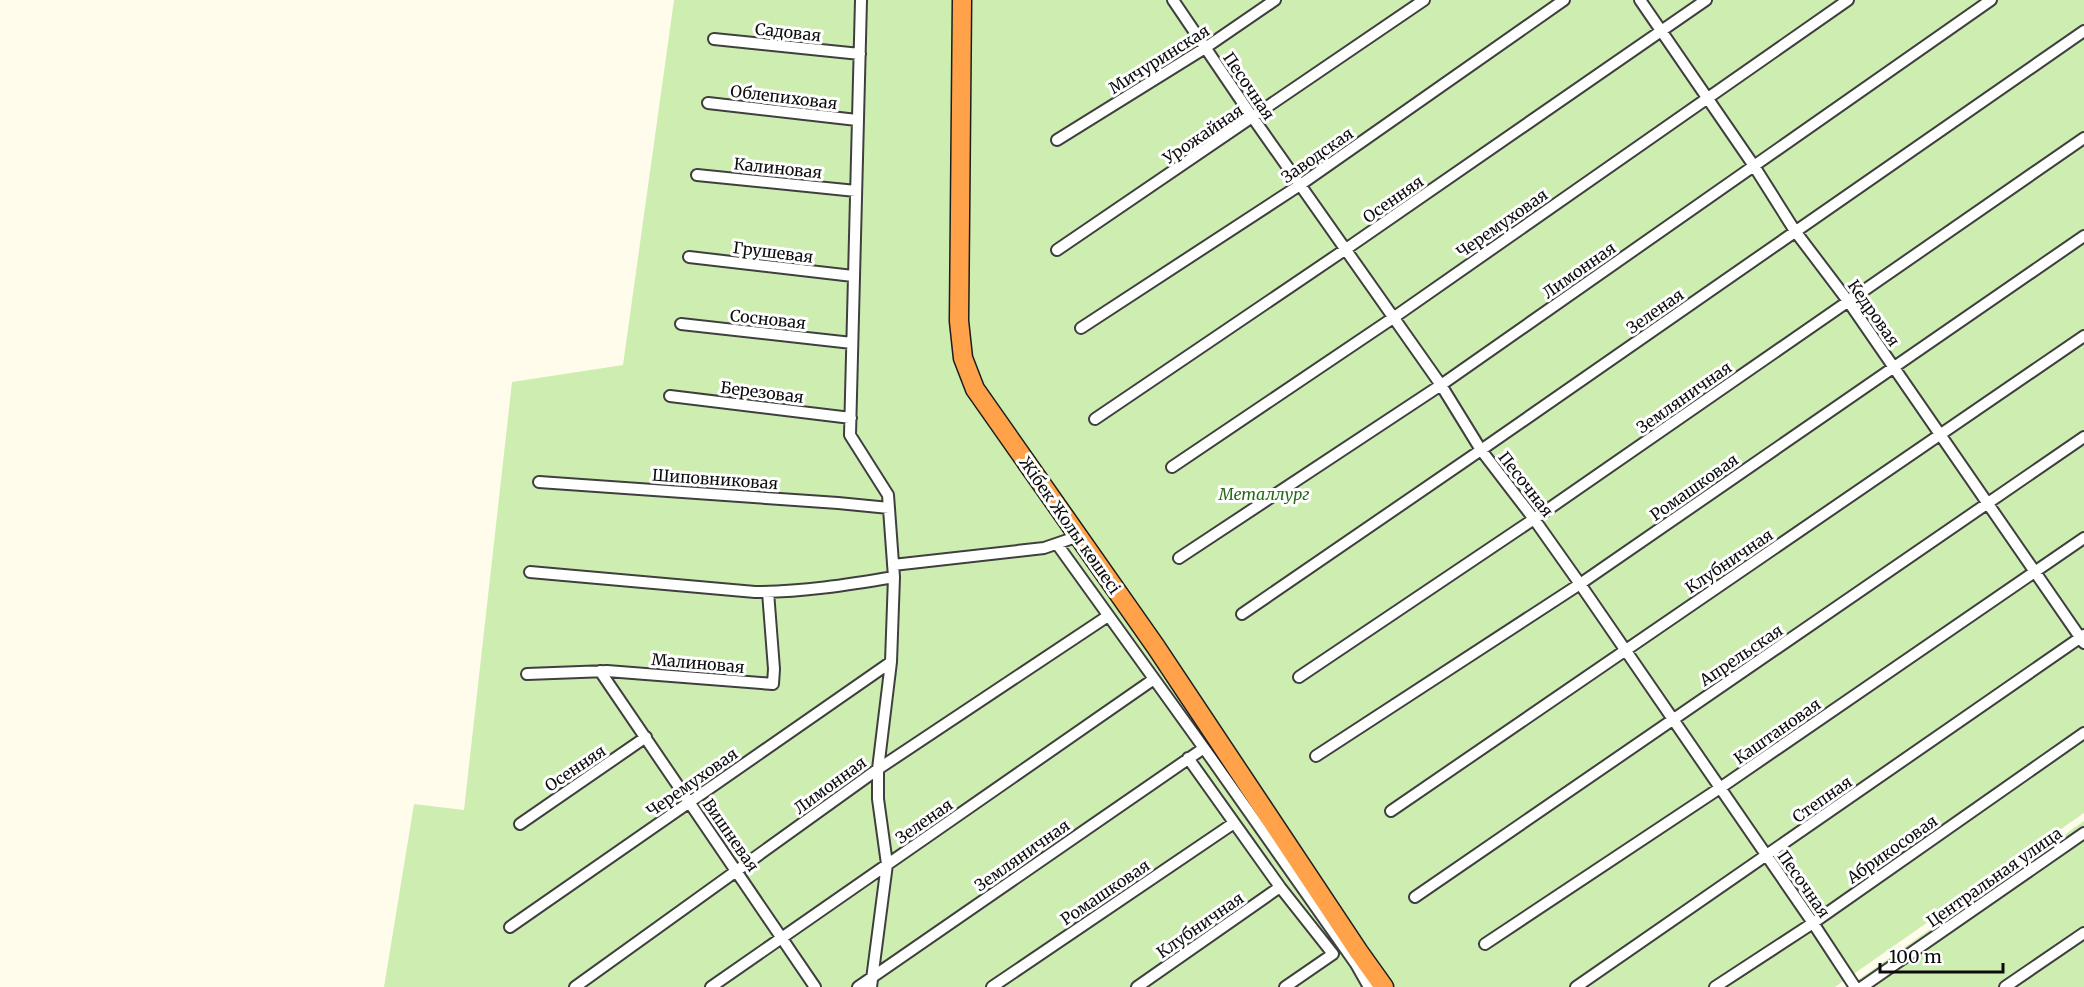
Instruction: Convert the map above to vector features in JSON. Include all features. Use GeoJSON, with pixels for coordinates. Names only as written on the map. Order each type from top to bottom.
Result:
{"type":"FeatureCollection","features":[{"type":"Feature","properties":{"kind":"highway","name":"Жібек Жолы көшесі"},"geometry":{"type":"LineString","coordinates":[[962,0],[959,321],[963,358],[975,389],[1156,647],[1384,987]]}},
{"type":"Feature","properties":{"kind":"street"},"geometry":{"type":"LineString","coordinates":[[861,0],[849,435],[888,495],[894,571],[891,662],[878,769],[878,799],[887,864],[872,982]]}},
{"type":"Feature","properties":{"kind":"street","name":"Песочная"},"geometry":{"type":"LineString","coordinates":[[1173,0],[1252,118],[1440,385],[1481,450],[1580,584],[1855,987]]}},
{"type":"Feature","properties":{"kind":"street","name":"Мичуринская"},"geometry":{"type":"LineString","coordinates":[[1057,140],[1205,48],[1275,0]]}},
{"type":"Feature","properties":{"kind":"street","name":"Урожайная"},"geometry":{"type":"LineString","coordinates":[[1057,250],[1424,0]]}},
{"type":"Feature","properties":{"kind":"street","name":"Заводская"},"geometry":{"type":"LineString","coordinates":[[1081,328],[1300,185],[1564,0]]}},
{"type":"Feature","properties":{"kind":"street","name":"Кедровая"},"geometry":{"type":"LineString","coordinates":[[1640,0],[1754,166],[1795,231],[1848,301],[2083,638]]}},
{"type":"Feature","properties":{"kind":"street","name":"Осенняя"},"geometry":{"type":"LineString","coordinates":[[1095,419],[1706,0]]}},
{"type":"Feature","properties":{"kind":"street","name":"Черемуховая"},"geometry":{"type":"LineString","coordinates":[[1172,467],[1394,318],[1848,0]]}},
{"type":"Feature","properties":{"kind":"street","name":"Лимонная"},"geometry":{"type":"LineString","coordinates":[[1179,558],[1440,385],[1991,0]]}},
{"type":"Feature","properties":{"kind":"street","name":"Зеленая"},"geometry":{"type":"LineString","coordinates":[[1242,614],[2084,31]]}},
{"type":"Feature","properties":{"kind":"street","name":"Садовая"},"geometry":{"type":"LineString","coordinates":[[714,39],[860,54]]}},
{"type":"Feature","properties":{"kind":"street","name":"Облепиховая"},"geometry":{"type":"LineString","coordinates":[[708,103],[857,120]]}},
{"type":"Feature","properties":{"kind":"street","name":"Земляничная"},"geometry":{"type":"LineString","coordinates":[[1299,677],[1534,519],[2084,138]]}},
{"type":"Feature","properties":{"kind":"street","name":"Калиновая"},"geometry":{"type":"LineString","coordinates":[[697,175],[856,191]]}},
{"type":"Feature","properties":{"kind":"street","name":"Ромашковая"},"geometry":{"type":"LineString","coordinates":[[1316,756],[1580,584],[2084,236]]}},
{"type":"Feature","properties":{"kind":"street","name":"Грушевая"},"geometry":{"type":"LineString","coordinates":[[689,257],[853,276]]}},
{"type":"Feature","properties":{"kind":"street","name":"Сосновая"},"geometry":{"type":"LineString","coordinates":[[681,324],[852,343]]}},
{"type":"Feature","properties":{"kind":"street","name":"Клубничная"},"geometry":{"type":"LineString","coordinates":[[1390,811],[2084,336]]}},
{"type":"Feature","properties":{"kind":"street","name":"Березовая"},"geometry":{"type":"LineString","coordinates":[[670,396],[851,418]]}},
{"type":"Feature","properties":{"kind":"street","name":"Апрельская"},"geometry":{"type":"LineString","coordinates":[[1415,897],[2084,437]]}},
{"type":"Feature","properties":{"kind":"street","name":"Шиповниковая"},"geometry":{"type":"LineString","coordinates":[[539,482],[889,508]]}},
{"type":"Feature","properties":{"kind":"street"},"geometry":{"type":"LineString","coordinates":[[530,572],[768,592],[792,592],[842,586],[894,571],[1044,548],[1079,536]]}},
{"type":"Feature","properties":{"kind":"street","name":"Каштановая"},"geometry":{"type":"LineString","coordinates":[[1485,944],[1720,788],[2084,538]]}},
{"type":"Feature","properties":{"kind":"street"},"geometry":{"type":"LineString","coordinates":[[1057,544],[1204,748],[1356,964],[1369,987]]}},
{"type":"Feature","properties":{"kind":"street","name":"Малиновая"},"geometry":{"type":"LineString","coordinates":[[527,674],[600,671],[773,684],[774,669],[768,592]]}},
{"type":"Feature","properties":{"kind":"street","name":"Лимонная"},"geometry":{"type":"LineString","coordinates":[[575,987],[878,769],[1108,616]]}},
{"type":"Feature","properties":{"kind":"street","name":"Степная"},"geometry":{"type":"LineString","coordinates":[[1575,987],[2083,638]]}},
{"type":"Feature","properties":{"kind":"street","name":"Черемуховая"},"geometry":{"type":"LineString","coordinates":[[510,927],[891,662]]}},
{"type":"Feature","properties":{"kind":"street","name":"Вишневая"},"geometry":{"type":"LineString","coordinates":[[600,671],[815,987]]}},
{"type":"Feature","properties":{"kind":"street","name":"Зеленая"},"geometry":{"type":"LineString","coordinates":[[711,987],[1154,679]]}},
{"type":"Feature","properties":{"kind":"street","name":"Абрикосовая"},"geometry":{"type":"LineString","coordinates":[[1715,987],[1813,923],[2084,733]]}},
{"type":"Feature","properties":{"kind":"street","name":"Осенняя"},"geometry":{"type":"LineString","coordinates":[[520,824],[646,737]]}},
{"type":"Feature","properties":{"kind":"street","name":"Земляничная"},"geometry":{"type":"LineString","coordinates":[[858,987],[872,982],[1204,748]]}},
{"type":"Feature","properties":{"kind":"street"},"geometry":{"type":"LineString","coordinates":[[1188,758],[1280,887],[1333,954],[1285,987]]}},
{"type":"Feature","properties":{"kind":"street","name":"Ромашковая"},"geometry":{"type":"LineString","coordinates":[[992,987],[1234,823]]}},
{"type":"Feature","properties":{"kind":"street","name":"Центральная улица"},"geometry":{"type":"LineString","coordinates":[[1862,987],[2084,833]]}},
{"type":"Feature","properties":{"kind":"street","name":"Клубничная"},"geometry":{"type":"LineString","coordinates":[[1137,987],[1280,887]]}},
{"type":"Feature","properties":{"kind":"street"},"geometry":{"type":"LineString","coordinates":[[2006,987],[2084,933]]}},
{"type":"Feature","properties":{"kind":"green space","name":"Металлург"},"geometry":{"type":"Polygon","coordinates":[[[674,0],[2084,0],[2084,813],[1835,987],[384,987],[414,804],[464,810],[512,382],[623,365],[674,0]]]}},
{"type":"Feature","properties":{"kind":"green space"},"geometry":{"type":"Polygon","coordinates":[[[2084,821],[2084,987],[1848,987],[2084,821]]]}}]}
